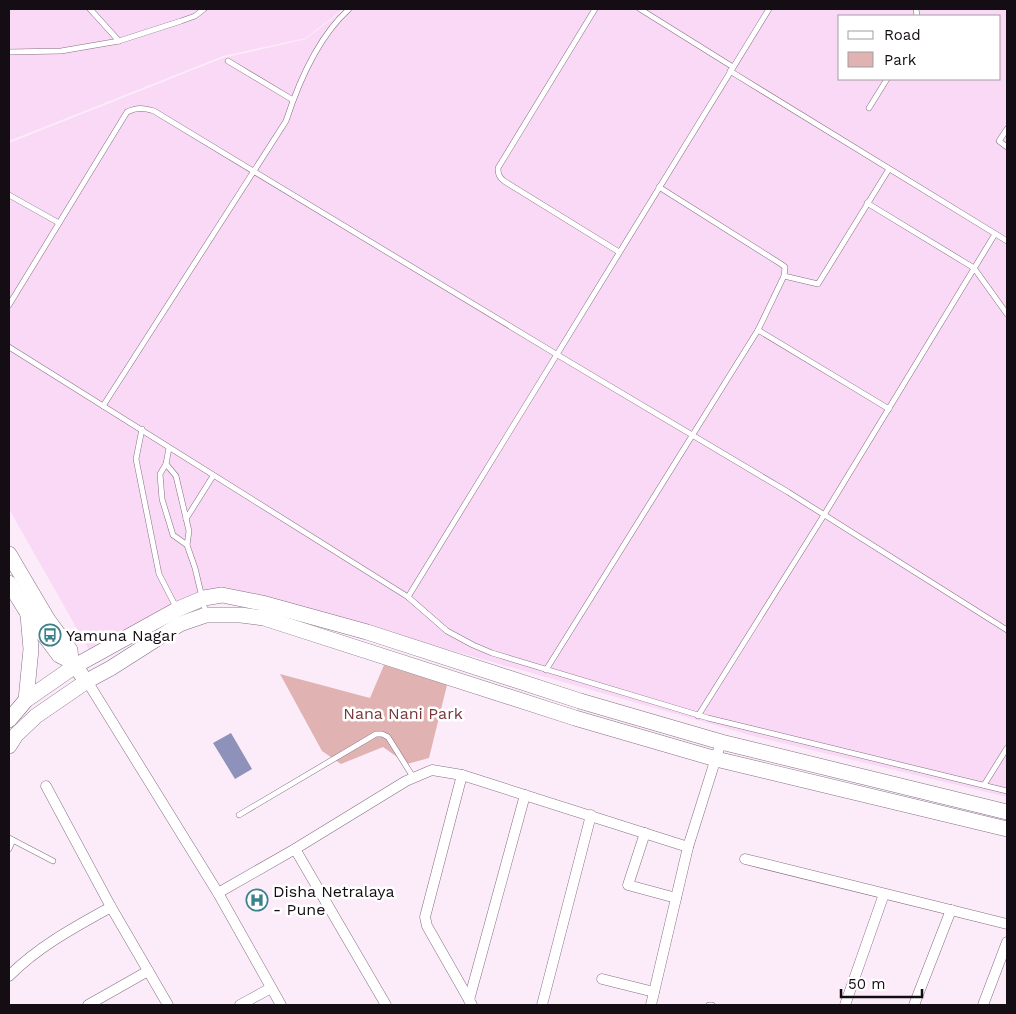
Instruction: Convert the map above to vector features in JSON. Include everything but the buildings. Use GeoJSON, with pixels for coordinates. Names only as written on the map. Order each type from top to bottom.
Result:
{"type":"FeatureCollection","features":[{"type":"Feature","properties":{"kind":"main road"},"geometry":{"type":"LineString","coordinates":[[9,554],[48,620],[70,650],[73,664]]}},
{"type":"Feature","properties":{"kind":"main road"},"geometry":{"type":"LineString","coordinates":[[9,583],[27,612],[59,655],[73,664],[87,680]]}},
{"type":"Feature","properties":{"kind":"main road"},"geometry":{"type":"LineString","coordinates":[[9,720],[26,700],[73,664],[178,609],[204,598],[222,595],[272,605],[367,632],[580,701],[720,742],[1007,812]]}},
{"type":"Feature","properties":{"kind":"main road"},"geometry":{"type":"LineString","coordinates":[[26,700],[31,649],[27,612]]}},
{"type":"Feature","properties":{"kind":"main road"},"geometry":{"type":"LineString","coordinates":[[9,746],[16,734],[36,716],[87,680],[111,668],[182,624],[206,615],[241,615],[264,618],[575,718],[716,759],[1007,829]]}},
{"type":"Feature","properties":{"kind":"street"},"geometry":{"type":"LineString","coordinates":[[87,680],[218,893],[281,1005]]}},
{"type":"Feature","properties":{"kind":"street"},"geometry":{"type":"LineString","coordinates":[[651,1005],[688,847],[720,742]]}},
{"type":"Feature","properties":{"kind":"street"},"geometry":{"type":"LineString","coordinates":[[218,893],[413,778],[432,770],[462,776],[688,847]]}},
{"type":"Feature","properties":{"kind":"street"},"geometry":{"type":"LineString","coordinates":[[462,776],[425,917],[427,926],[470,1003]]}},
{"type":"Feature","properties":{"kind":"street"},"geometry":{"type":"LineString","coordinates":[[46,786],[111,907],[168,1005]]}},
{"type":"Feature","properties":{"kind":"street"},"geometry":{"type":"LineString","coordinates":[[470,1003],[525,795]]}},
{"type":"Feature","properties":{"kind":"street"},"geometry":{"type":"LineString","coordinates":[[542,1005],[590,815]]}},
{"type":"Feature","properties":{"kind":"street"},"geometry":{"type":"LineString","coordinates":[[645,833],[628,885],[676,898]]}},
{"type":"Feature","properties":{"kind":"street"},"geometry":{"type":"LineString","coordinates":[[295,849],[386,1005]]}},
{"type":"Feature","properties":{"kind":"street"},"geometry":{"type":"LineString","coordinates":[[745,859],[1007,924]]}},
{"type":"Feature","properties":{"kind":"street"},"geometry":{"type":"LineString","coordinates":[[845,1005],[884,894]]}},
{"type":"Feature","properties":{"kind":"street"},"geometry":{"type":"LineString","coordinates":[[9,976],[49,942],[111,907]]}},
{"type":"Feature","properties":{"kind":"street"},"geometry":{"type":"LineString","coordinates":[[914,1005],[951,910]]}},
{"type":"Feature","properties":{"kind":"street"},"geometry":{"type":"LineString","coordinates":[[983,1005],[1007,942]]}},
{"type":"Feature","properties":{"kind":"street"},"geometry":{"type":"LineString","coordinates":[[88,1005],[148,971]]}},
{"type":"Feature","properties":{"kind":"street"},"geometry":{"type":"LineString","coordinates":[[602,979],[654,992]]}},
{"type":"Feature","properties":{"kind":"street"},"geometry":{"type":"LineString","coordinates":[[240,1005],[271,988]]}},
{"type":"Feature","properties":{"kind":"lane"},"geometry":{"type":"LineString","coordinates":[[90,9],[120,41]]}},
{"type":"Feature","properties":{"kind":"lane"},"geometry":{"type":"LineString","coordinates":[[9,52],[61,50],[120,41],[195,16],[204,9]]}},
{"type":"Feature","properties":{"kind":"lane"},"geometry":{"type":"LineString","coordinates":[[103,406],[286,121],[295,91],[315,53],[339,18],[349,9]]}},
{"type":"Feature","properties":{"kind":"lane"},"geometry":{"type":"LineString","coordinates":[[595,9],[498,168],[498,173],[504,181],[619,252]]}},
{"type":"Feature","properties":{"kind":"lane"},"geometry":{"type":"LineString","coordinates":[[640,9],[732,69],[1007,241]]}},
{"type":"Feature","properties":{"kind":"lane"},"geometry":{"type":"LineString","coordinates":[[408,597],[769,9]]}},
{"type":"Feature","properties":{"kind":"lane"},"geometry":{"type":"LineString","coordinates":[[228,61],[293,100]]}},
{"type":"Feature","properties":{"kind":"lane"},"geometry":{"type":"LineString","coordinates":[[869,108],[885,80]]}},
{"type":"Feature","properties":{"kind":"lane"},"geometry":{"type":"LineString","coordinates":[[9,305],[127,112],[135,108],[154,111],[824,515],[1007,630]]}},
{"type":"Feature","properties":{"kind":"lane"},"geometry":{"type":"LineString","coordinates":[[1007,129],[999,142],[1007,147]]}},
{"type":"Feature","properties":{"kind":"lane"},"geometry":{"type":"LineString","coordinates":[[784,276],[818,284],[889,168]]}},
{"type":"Feature","properties":{"kind":"lane"},"geometry":{"type":"LineString","coordinates":[[546,670],[758,330],[784,276],[785,268],[781,264],[659,186]]}},
{"type":"Feature","properties":{"kind":"lane"},"geometry":{"type":"LineString","coordinates":[[9,195],[59,224]]}},
{"type":"Feature","properties":{"kind":"lane"},"geometry":{"type":"LineString","coordinates":[[868,203],[974,268],[1007,314]]}},
{"type":"Feature","properties":{"kind":"lane"},"geometry":{"type":"LineString","coordinates":[[698,716],[824,515],[995,234]]}},
{"type":"Feature","properties":{"kind":"lane"},"geometry":{"type":"LineString","coordinates":[[758,330],[889,408]]}},
{"type":"Feature","properties":{"kind":"lane"},"geometry":{"type":"LineString","coordinates":[[9,346],[142,429],[168,448],[408,597],[448,631],[473,645],[546,670],[698,716],[1007,791]]}},
{"type":"Feature","properties":{"kind":"lane"},"geometry":{"type":"LineString","coordinates":[[142,429],[136,459],[159,574],[178,609],[182,624]]}},
{"type":"Feature","properties":{"kind":"lane"},"geometry":{"type":"LineString","coordinates":[[168,448],[166,464],[160,474],[162,499],[173,535],[187,545]]}},
{"type":"Feature","properties":{"kind":"lane"},"geometry":{"type":"LineString","coordinates":[[166,464],[176,476],[189,531],[187,545],[204,598],[206,615]]}},
{"type":"Feature","properties":{"kind":"lane"},"geometry":{"type":"LineString","coordinates":[[186,519],[213,476]]}},
{"type":"Feature","properties":{"kind":"lane"},"geometry":{"type":"LineString","coordinates":[[239,815],[376,734],[388,737],[413,778]]}},
{"type":"Feature","properties":{"kind":"lane"},"geometry":{"type":"LineString","coordinates":[[984,785],[1007,748]]}},
{"type":"Feature","properties":{"kind":"lane"},"geometry":{"type":"LineString","coordinates":[[9,849],[11,839],[53,861]]}},
{"type":"Feature","properties":{"kind":"shaded area"},"geometry":{"type":"Polygon","coordinates":[[[9,9],[343,9],[306,38],[223,56],[9,141],[9,9]]]}},
{"type":"Feature","properties":{"kind":"shaded area"},"geometry":{"type":"Polygon","coordinates":[[[345,9],[1007,9],[1007,797],[753,736],[250,593],[213,592],[93,657],[9,509],[9,143],[223,58],[306,39],[345,9]]]}},
{"type":"Feature","properties":{"kind":"green space","name":"Nana Nani Park"},"geometry":{"type":"Polygon","coordinates":[[[384,665],[447,685],[429,758],[407,764],[383,747],[341,764],[322,751],[280,674],[370,698],[384,665]]]}},
{"type":"Feature","properties":{"kind":"water"},"geometry":{"type":"Polygon","coordinates":[[[231,733],[252,769],[235,779],[213,743],[231,733]]]}},
{"type":"Feature","properties":{"kind":"place","name":"Yamuna Nagar"},"geometry":{"type":"Point","coordinates":[50,635]}},
{"type":"Feature","properties":{"kind":"place","name":"Disha Netralaya - Pune"},"geometry":{"type":"Point","coordinates":[257,900]}}]}
